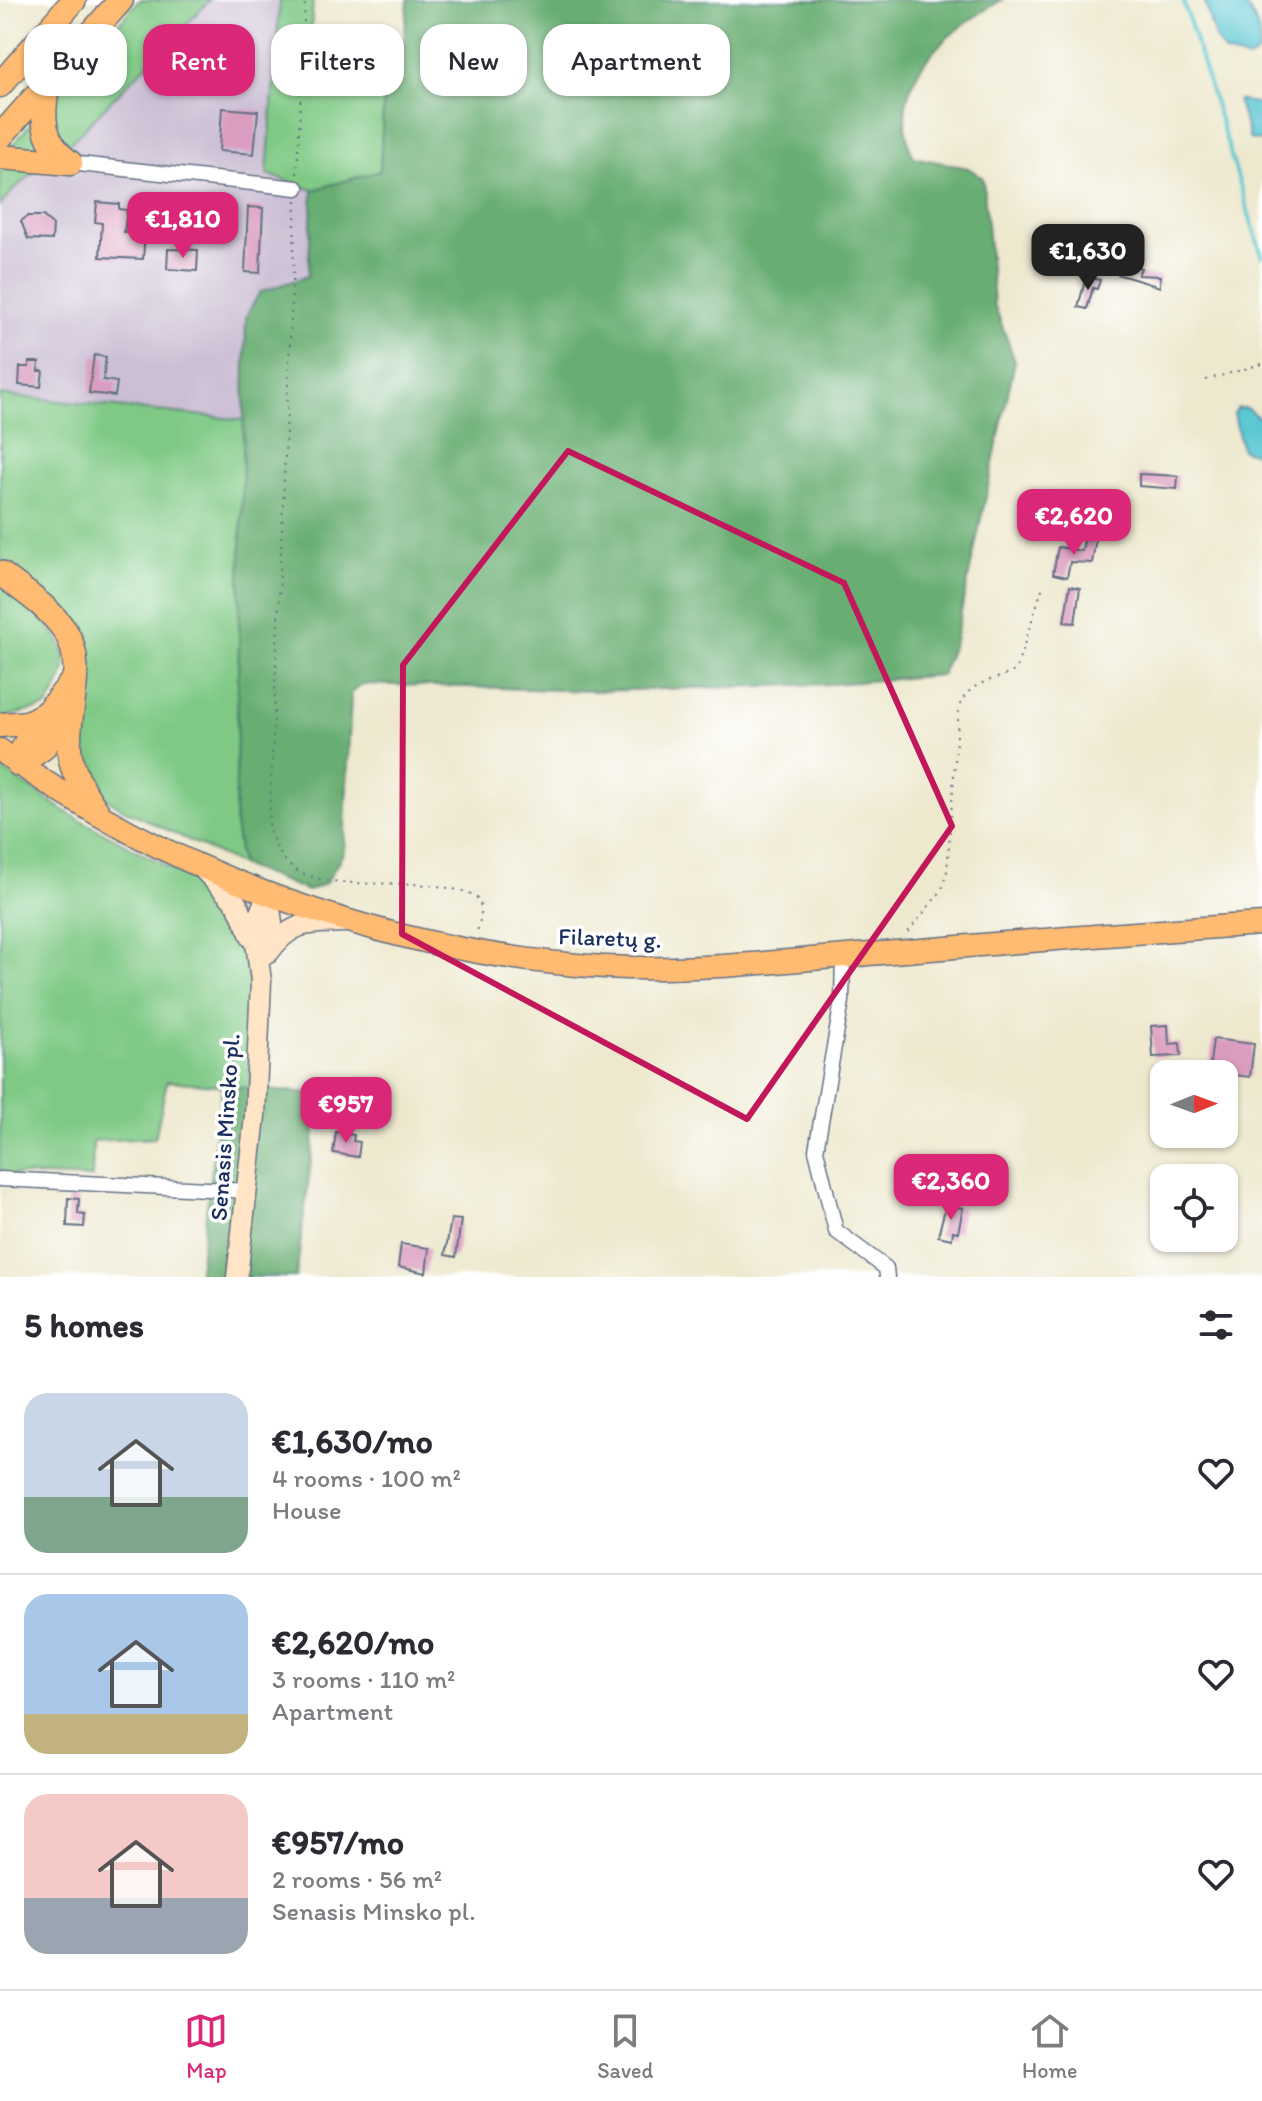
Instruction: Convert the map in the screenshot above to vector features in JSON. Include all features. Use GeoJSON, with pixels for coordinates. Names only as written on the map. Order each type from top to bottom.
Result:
{"type":"FeatureCollection","features":[{"type":"Feature","properties":{"kind":"highway"},"geometry":{"type":"LineString","coordinates":[[0,85],[74,0]]}},
{"type":"Feature","properties":{"kind":"highway"},"geometry":{"type":"LineString","coordinates":[[100,24],[121,0]]}},
{"type":"Feature","properties":{"kind":"highway"},"geometry":{"type":"LineString","coordinates":[[0,137],[36,96]]}},
{"type":"Feature","properties":{"kind":"highway"},"geometry":{"type":"LineString","coordinates":[[47,96],[43,121],[50,144],[70,163]]}},
{"type":"Feature","properties":{"kind":"highway"},"geometry":{"type":"LineString","coordinates":[[0,157],[70,163]]}},
{"type":"Feature","properties":{"kind":"highway"},"geometry":{"type":"LineString","coordinates":[[0,573],[64,630],[74,652],[74,678],[43,748],[10,757]]}},
{"type":"Feature","properties":{"kind":"highway"},"geometry":{"type":"LineString","coordinates":[[0,725],[28,723],[59,708]]}},
{"type":"Feature","properties":{"kind":"highway"},"geometry":{"type":"LineString","coordinates":[[59,708],[71,759],[84,793],[98,813]]}},
{"type":"Feature","properties":{"kind":"main road","name":"Filaretų g."},"geometry":{"type":"LineString","coordinates":[[10,757],[98,813],[199,865],[268,893],[359,922],[474,950],[607,967],[843,956],[1262,924]]}},
{"type":"Feature","properties":{"kind":"main road"},"geometry":{"type":"LineString","coordinates":[[199,865],[229,892],[261,946],[304,924],[359,922]]}},
{"type":"Feature","properties":{"kind":"main road","name":"Senasis Minsko pl."},"geometry":{"type":"LineString","coordinates":[[237,1277],[249,1191],[261,946],[272,923],[268,893]]}},
{"type":"Feature","properties":{"kind":"street"},"geometry":{"type":"LineString","coordinates":[[70,163],[297,188]]}},
{"type":"Feature","properties":{"kind":"street"},"geometry":{"type":"LineString","coordinates":[[843,956],[842,1001],[816,1150],[836,1231],[886,1268],[887,1277]]}},
{"type":"Feature","properties":{"kind":"street"},"geometry":{"type":"LineString","coordinates":[[0,1179],[249,1191]]}},
{"type":"Feature","properties":{"kind":"path"},"geometry":{"type":"LineString","coordinates":[[305,0],[269,830],[276,849],[298,872],[329,879],[432,885],[469,893],[478,899],[482,910],[474,950]]}},
{"type":"Feature","properties":{"kind":"path"},"geometry":{"type":"LineString","coordinates":[[1206,380],[1262,364]]}},
{"type":"Feature","properties":{"kind":"path"},"geometry":{"type":"LineString","coordinates":[[902,951],[911,927],[942,890],[947,871],[959,707],[965,693],[975,683],[1003,677],[1016,670],[1043,586]]}},
{"type":"Feature","properties":{"kind":"highlighted area"},"geometry":{"type":"Polygon","coordinates":[[[568,451],[844,583],[952,826],[747,1119],[402,934],[403,665],[568,451]]]}},
{"type":"Feature","properties":{"kind":"shaded area"},"geometry":{"type":"Polygon","coordinates":[[[210,0],[280,0],[278,24],[271,24],[273,96],[267,174],[313,190],[308,276],[260,292],[246,316],[244,420],[0,395],[0,206],[15,188],[69,144],[116,96],[127,96],[127,85],[143,68],[143,96],[255,96],[255,24],[186,24],[210,0]]]}},
{"type":"Feature","properties":{"kind":"green space"},"geometry":{"type":"Polygon","coordinates":[[[139,0],[210,0],[186,24],[143,24],[143,68],[127,85],[127,24],[118,24],[139,0]]]}},
{"type":"Feature","properties":{"kind":"green space"},"geometry":{"type":"Polygon","coordinates":[[[280,0],[313,0],[312,24],[278,24],[280,0]]]}},
{"type":"Feature","properties":{"kind":"green space"},"geometry":{"type":"Polygon","coordinates":[[[408,0],[1002,0],[959,28],[924,62],[906,105],[906,130],[913,157],[968,168],[983,178],[994,304],[1015,361],[955,640],[941,675],[831,684],[595,691],[362,684],[351,693],[344,852],[326,883],[308,891],[241,865],[235,823],[246,316],[260,292],[308,276],[313,190],[380,171],[384,96],[404,96],[408,0]]]}},
{"type":"Feature","properties":{"kind":"green space"},"geometry":{"type":"Polygon","coordinates":[[[55,96],[116,96],[69,144],[15,188],[0,206],[0,159],[55,96]]]}},
{"type":"Feature","properties":{"kind":"green space"},"geometry":{"type":"Polygon","coordinates":[[[273,96],[384,96],[380,171],[313,190],[267,174],[273,96]]]}},
{"type":"Feature","properties":{"kind":"green space"},"geometry":{"type":"Polygon","coordinates":[[[0,395],[244,420],[235,823],[241,865],[121,808],[94,790],[77,756],[86,652],[81,637],[51,599],[0,559],[0,395]]]}},
{"type":"Feature","properties":{"kind":"green space"},"geometry":{"type":"Polygon","coordinates":[[[0,584],[45,622],[62,647],[65,660],[63,677],[47,707],[0,718],[0,584]]]}},
{"type":"Feature","properties":{"kind":"green space"},"geometry":{"type":"Polygon","coordinates":[[[0,768],[74,817],[217,893],[232,906],[246,939],[250,1088],[167,1081],[155,1138],[93,1141],[92,1178],[0,1174],[0,768]]]}},
{"type":"Feature","properties":{"kind":"green space"},"geometry":{"type":"Polygon","coordinates":[[[222,1086],[320,1094],[296,1277],[198,1277],[222,1086]]]}},
{"type":"Feature","properties":{"kind":"water"},"geometry":{"type":"Polygon","coordinates":[[[1204,0],[1240,0],[1256,24],[1259,52],[1249,59],[1225,53],[1215,38],[1204,0]]]}},
{"type":"Feature","properties":{"kind":"water"},"geometry":{"type":"Polygon","coordinates":[[[1237,100],[1262,104],[1262,141],[1250,139],[1237,100]]]}},
{"type":"Feature","properties":{"kind":"water"},"geometry":{"type":"Polygon","coordinates":[[[1238,408],[1246,408],[1262,420],[1262,450],[1257,454],[1242,450],[1234,414],[1238,408]]]}},
{"type":"Feature","properties":{"kind":"building"},"geometry":{"type":"Polygon","coordinates":[[[222,108],[258,111],[254,154],[219,151],[222,108]]]}},
{"type":"Feature","properties":{"kind":"building"},"geometry":{"type":"Polygon","coordinates":[[[97,202],[119,204],[119,209],[127,210],[124,232],[145,233],[143,259],[100,257],[102,223],[95,222],[97,202]]]}},
{"type":"Feature","properties":{"kind":"building"},"geometry":{"type":"Polygon","coordinates":[[[248,207],[263,208],[260,273],[245,272],[248,207]]]}},
{"type":"Feature","properties":{"kind":"building"},"geometry":{"type":"Polygon","coordinates":[[[28,216],[43,216],[53,225],[52,240],[28,239],[21,221],[28,216]]]}},
{"type":"Feature","properties":{"kind":"building"},"geometry":{"type":"Polygon","coordinates":[[[1122,237],[1142,241],[1136,266],[1141,268],[1138,275],[1160,276],[1160,287],[1117,274],[1125,251],[1119,249],[1122,237]]]}},
{"type":"Feature","properties":{"kind":"building"},"geometry":{"type":"Polygon","coordinates":[[[168,249],[198,250],[197,271],[167,269],[168,249]]]}},
{"type":"Feature","properties":{"kind":"building"},"geometry":{"type":"Polygon","coordinates":[[[1086,277],[1100,280],[1097,289],[1093,288],[1087,309],[1078,307],[1086,277]]]}},
{"type":"Feature","properties":{"kind":"building"},"geometry":{"type":"Polygon","coordinates":[[[94,355],[106,357],[103,380],[117,382],[115,396],[89,393],[94,355]]]}},
{"type":"Feature","properties":{"kind":"building"},"geometry":{"type":"Polygon","coordinates":[[[29,362],[39,362],[38,371],[43,371],[41,387],[19,385],[20,367],[29,367],[29,362]]]}},
{"type":"Feature","properties":{"kind":"building"},"geometry":{"type":"Polygon","coordinates":[[[1139,474],[1178,476],[1177,489],[1139,486],[1139,474]]]}},
{"type":"Feature","properties":{"kind":"building"},"geometry":{"type":"Polygon","coordinates":[[[1085,536],[1096,538],[1092,563],[1070,562],[1067,577],[1053,574],[1058,547],[1082,551],[1085,536]]]}},
{"type":"Feature","properties":{"kind":"building"},"geometry":{"type":"Polygon","coordinates":[[[1070,586],[1080,588],[1075,623],[1064,622],[1070,586]]]}},
{"type":"Feature","properties":{"kind":"building"},"geometry":{"type":"Polygon","coordinates":[[[1168,1025],[1169,1044],[1180,1043],[1181,1056],[1153,1057],[1151,1026],[1168,1025]]]}},
{"type":"Feature","properties":{"kind":"building"},"geometry":{"type":"Polygon","coordinates":[[[1213,1039],[1254,1044],[1250,1077],[1238,1076],[1238,1060],[1210,1060],[1213,1039]]]}},
{"type":"Feature","properties":{"kind":"building"},"geometry":{"type":"Polygon","coordinates":[[[336,1132],[354,1135],[353,1141],[360,1142],[358,1157],[333,1153],[336,1132]]]}},
{"type":"Feature","properties":{"kind":"building"},"geometry":{"type":"Polygon","coordinates":[[[68,1198],[79,1199],[78,1214],[85,1215],[84,1227],[67,1226],[68,1198]]]}},
{"type":"Feature","properties":{"kind":"building"},"geometry":{"type":"Polygon","coordinates":[[[946,1205],[963,1208],[958,1232],[953,1231],[952,1239],[938,1236],[946,1205]]]}},
{"type":"Feature","properties":{"kind":"building"},"geometry":{"type":"Polygon","coordinates":[[[451,1219],[461,1220],[456,1257],[445,1255],[451,1219]]]}},
{"type":"Feature","properties":{"kind":"building"},"geometry":{"type":"Polygon","coordinates":[[[401,1244],[429,1248],[426,1273],[398,1267],[401,1244]]]}},
{"type":"Feature","properties":{"kind":"waterway"},"geometry":{"type":"LineString","coordinates":[[1183,0],[1262,256]]}}]}
